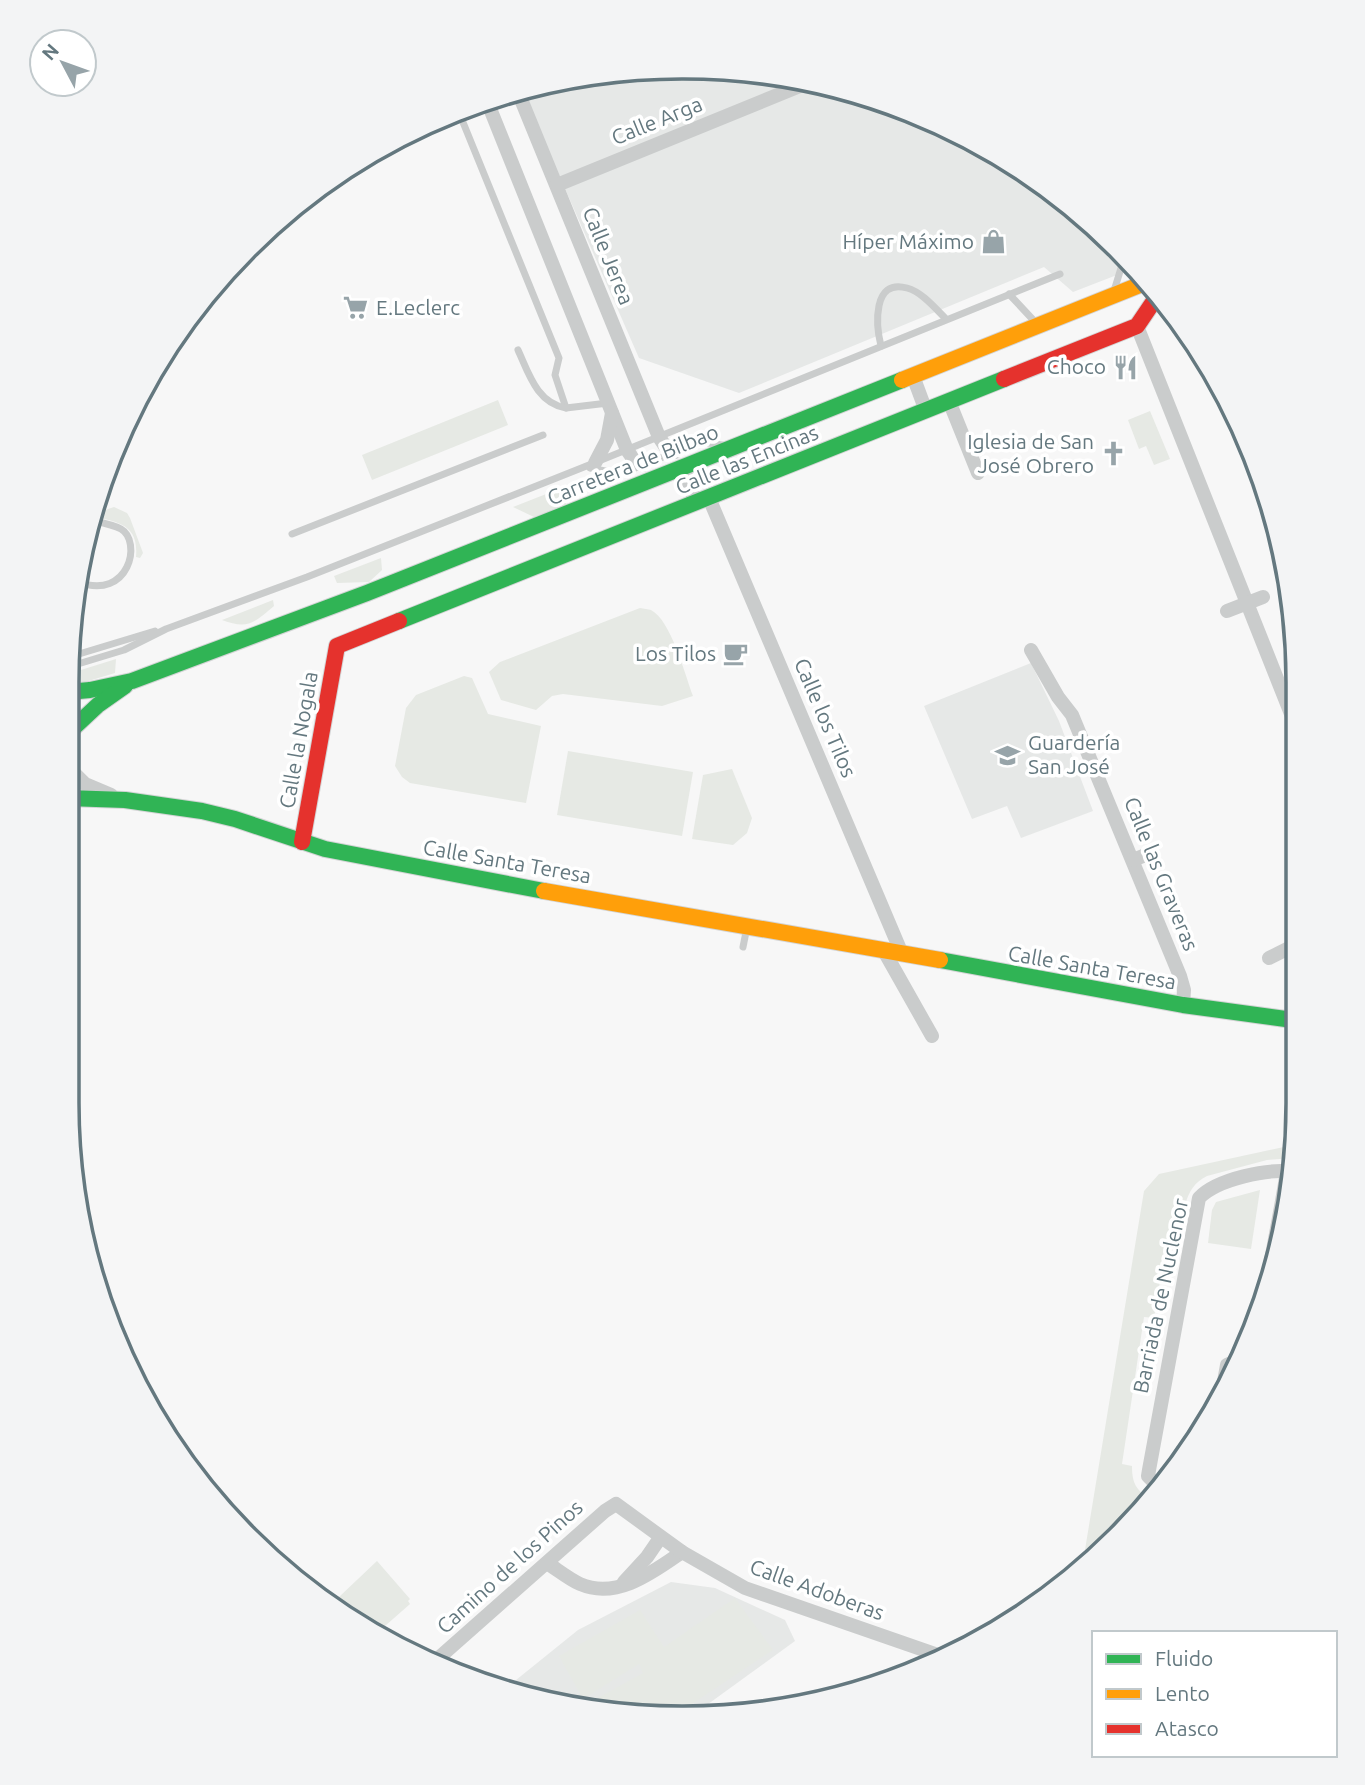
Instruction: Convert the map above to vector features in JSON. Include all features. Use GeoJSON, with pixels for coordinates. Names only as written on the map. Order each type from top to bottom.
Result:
{"type":"FeatureCollection","features":[{"type":"Feature","properties":{"kind":"street","name":"Calle Arga"},"geometry":{"type":"LineString","coordinates":[[556,185],[793,89]]}},
{"type":"Feature","properties":{"kind":"street","name":"Calle Jerea"},"geometry":{"type":"LineString","coordinates":[[521,100],[659,437]]}},
{"type":"Feature","properties":{"kind":"street"},"geometry":{"type":"LineString","coordinates":[[491,110],[627,450],[634,460],[643,465]]}},
{"type":"Feature","properties":{"kind":"street","name":"Carretera de Bilbao"},"geometry":{"type":"LineString","coordinates":[[132,681],[367,593],[1137,286]]}},
{"type":"Feature","properties":{"kind":"street"},"geometry":{"type":"LineString","coordinates":[[1152,304],[1137,326],[1286,701]]}},
{"type":"Feature","properties":{"kind":"street","name":"Calle las Encinas"},"geometry":{"type":"LineString","coordinates":[[337,646],[1137,326]]}},
{"type":"Feature","properties":{"kind":"street"},"geometry":{"type":"LineString","coordinates":[[913,376],[926,411]]}},
{"type":"Feature","properties":{"kind":"street"},"geometry":{"type":"LineString","coordinates":[[949,401],[978,473]]}},
{"type":"Feature","properties":{"kind":"street"},"geometry":{"type":"LineString","coordinates":[[589,465],[607,440],[610,407]]}},
{"type":"Feature","properties":{"kind":"street"},"geometry":{"type":"LineString","coordinates":[[659,437],[665,446],[675,452]]}},
{"type":"Feature","properties":{"kind":"street","name":"Calle los Tilos"},"geometry":{"type":"LineString","coordinates":[[682,468],[702,501],[902,954]]}},
{"type":"Feature","properties":{"kind":"street"},"geometry":{"type":"LineString","coordinates":[[1227,611],[1264,597]]}},
{"type":"Feature","properties":{"kind":"street","name":"Calle la Nogala"},"geometry":{"type":"LineString","coordinates":[[302,842],[337,646]]}},
{"type":"Feature","properties":{"kind":"street","name":"Calle las Graveras"},"geometry":{"type":"LineString","coordinates":[[1031,650],[1058,697],[1072,715],[1180,976],[1184,990],[1183,1005]]}},
{"type":"Feature","properties":{"kind":"street"},"geometry":{"type":"LineString","coordinates":[[79,691],[132,681]]}},
{"type":"Feature","properties":{"kind":"street"},"geometry":{"type":"LineString","coordinates":[[79,723],[98,705],[132,681]]}},
{"type":"Feature","properties":{"kind":"street","name":"Calle Santa Teresa"},"geometry":{"type":"LineString","coordinates":[[79,777],[85,783],[125,800]]}},
{"type":"Feature","properties":{"kind":"street","name":"Calle Santa Teresa"},"geometry":{"type":"LineString","coordinates":[[79,798],[125,800],[202,811],[325,849],[494,882],[748,925],[1183,1005],[1286,1019]]}},
{"type":"Feature","properties":{"kind":"street"},"geometry":{"type":"LineString","coordinates":[[1132,860],[1148,853]]}},
{"type":"Feature","properties":{"kind":"street"},"geometry":{"type":"LineString","coordinates":[[1269,958],[1286,950]]}},
{"type":"Feature","properties":{"kind":"street"},"geometry":{"type":"LineString","coordinates":[[884,951],[932,1036]]}},
{"type":"Feature","properties":{"kind":"street","name":"Barriada de Nuclenor"},"geometry":{"type":"LineString","coordinates":[[1153,1480],[1149,1470],[1199,1198],[1208,1190],[1250,1176],[1282,1171]]}},
{"type":"Feature","properties":{"kind":"street","name":"Calle Adoberas"},"geometry":{"type":"LineString","coordinates":[[616,1504],[660,1538],[745,1588],[931,1652]]}},
{"type":"Feature","properties":{"kind":"street","name":"Camino de los Pinos"},"geometry":{"type":"LineString","coordinates":[[441,1656],[616,1504]]}},
{"type":"Feature","properties":{"kind":"street"},"geometry":{"type":"LineString","coordinates":[[618,1588],[647,1557],[660,1538]]}},
{"type":"Feature","properties":{"kind":"street"},"geometry":{"type":"LineString","coordinates":[[547,1563],[582,1585],[603,1589],[618,1588],[682,1552]]}},
{"type":"Feature","properties":{"kind":"lane"},"geometry":{"type":"LineString","coordinates":[[462,121],[559,358],[555,375],[566,408]]}},
{"type":"Feature","properties":{"kind":"lane"},"geometry":{"type":"LineString","coordinates":[[1112,296],[1121,268]]}},
{"type":"Feature","properties":{"kind":"lane","name":"Carretera de Bilbao"},"geometry":{"type":"LineString","coordinates":[[79,664],[124,650],[166,629],[307,577],[627,450],[1060,274]]}},
{"type":"Feature","properties":{"kind":"lane"},"geometry":{"type":"LineString","coordinates":[[881,346],[877,331],[879,300],[887,291],[898,286],[918,294],[946,319]]}},
{"type":"Feature","properties":{"kind":"lane"},"geometry":{"type":"LineString","coordinates":[[1009,294],[1039,326]]}},
{"type":"Feature","properties":{"kind":"lane"},"geometry":{"type":"LineString","coordinates":[[518,350],[540,394],[549,403],[566,408],[610,407]]}},
{"type":"Feature","properties":{"kind":"lane"},"geometry":{"type":"LineString","coordinates":[[292,534],[543,435]]}},
{"type":"Feature","properties":{"kind":"lane"},"geometry":{"type":"LineString","coordinates":[[589,465],[620,474],[701,442],[737,446]]}},
{"type":"Feature","properties":{"kind":"lane"},"geometry":{"type":"LineString","coordinates":[[87,585],[113,584],[124,573],[130,552],[127,535],[121,528],[100,523]]}},
{"type":"Feature","properties":{"kind":"lane"},"geometry":{"type":"LineString","coordinates":[[80,654],[166,629]]}},
{"type":"Feature","properties":{"kind":"lane"},"geometry":{"type":"LineString","coordinates":[[743,947],[748,925]]}},
{"type":"Feature","properties":{"kind":"shaded area"},"geometry":{"type":"Polygon","coordinates":[[[682,79],[761,84],[839,99],[914,125],[984,160],[1050,204],[1081,229],[1124,272],[1073,292],[1044,267],[739,393],[639,358],[526,99],[604,84],[682,79]]]}},
{"type":"Feature","properties":{"kind":"shaded area"},"geometry":{"type":"Polygon","coordinates":[[[498,400],[508,425],[372,480],[362,455],[498,400]]]}},
{"type":"Feature","properties":{"kind":"shaded area"},"geometry":{"type":"Polygon","coordinates":[[[1150,411],[1170,459],[1154,465],[1146,446],[1139,449],[1128,420],[1150,411]]]}},
{"type":"Feature","properties":{"kind":"shaded area"},"geometry":{"type":"Polygon","coordinates":[[[564,487],[571,488],[572,497],[552,511],[534,517],[513,507],[564,487]]]}},
{"type":"Feature","properties":{"kind":"shaded area"},"geometry":{"type":"Polygon","coordinates":[[[114,507],[127,513],[143,553],[140,558],[136,557],[136,545],[130,530],[101,518],[104,510],[114,507]]]}},
{"type":"Feature","properties":{"kind":"shaded area"},"geometry":{"type":"Polygon","coordinates":[[[381,558],[382,570],[369,582],[337,583],[334,576],[381,558]]]}},
{"type":"Feature","properties":{"kind":"shaded area"},"geometry":{"type":"Polygon","coordinates":[[[273,600],[274,606],[251,623],[238,624],[222,620],[273,600]]]}},
{"type":"Feature","properties":{"kind":"shaded area"},"geometry":{"type":"Polygon","coordinates":[[[640,608],[651,610],[665,625],[693,696],[662,706],[563,694],[552,696],[536,710],[501,700],[489,672],[500,662],[640,608]]]}},
{"type":"Feature","properties":{"kind":"shaded area"},"geometry":{"type":"Polygon","coordinates":[[[116,659],[115,673],[79,683],[79,670],[116,659]]]}},
{"type":"Feature","properties":{"kind":"shaded area","name":"Guardería San José"},"geometry":{"type":"Polygon","coordinates":[[[1031,663],[1059,721],[1093,811],[1021,838],[1007,806],[972,819],[924,706],[1031,663]]]}},
{"type":"Feature","properties":{"kind":"shaded area"},"geometry":{"type":"Polygon","coordinates":[[[464,676],[472,678],[488,714],[541,726],[526,803],[410,783],[395,766],[406,708],[416,695],[464,676]]]}},
{"type":"Feature","properties":{"kind":"shaded area"},"geometry":{"type":"Polygon","coordinates":[[[568,751],[693,772],[682,836],[557,815],[568,751]]]}},
{"type":"Feature","properties":{"kind":"shaded area"},"geometry":{"type":"Polygon","coordinates":[[[732,769],[752,818],[747,833],[733,845],[692,839],[703,775],[732,769]]]}},
{"type":"Feature","properties":{"kind":"shaded area"},"geometry":{"type":"Polygon","coordinates":[[[1285,1147],[1283,1159],[1267,1160],[1207,1176],[1199,1181],[1186,1204],[1180,1240],[1167,1238],[1154,1318],[1144,1317],[1122,1464],[1132,1466],[1136,1485],[1142,1493],[1085,1553],[1144,1191],[1159,1174],[1285,1147]]]}},
{"type":"Feature","properties":{"kind":"shaded area"},"geometry":{"type":"Polygon","coordinates":[[[1260,1190],[1251,1249],[1208,1243],[1212,1210],[1216,1202],[1260,1190]]]}},
{"type":"Feature","properties":{"kind":"shaded area"},"geometry":{"type":"Polygon","coordinates":[[[377,1561],[410,1599],[410,1604],[384,1627],[339,1597],[377,1561]]]}},
{"type":"Feature","properties":{"kind":"shaded area"},"geometry":{"type":"Polygon","coordinates":[[[671,1582],[715,1588],[785,1620],[795,1641],[706,1705],[643,1705],[604,1701],[565,1695],[513,1682],[578,1630],[671,1582]]]}},
{"type":"Feature","properties":{"kind":"shaded area"},"geometry":{"type":"Polygon","coordinates":[[[735,1598],[773,1650],[689,1706],[643,1705],[595,1700],[643,1673],[639,1664],[582,1698],[559,1656],[640,1610],[664,1647],[735,1598]]]}},
{"type":"Feature","properties":{"kind":"traffic: fast"},"geometry":{"type":"LineString","coordinates":[[399,621],[1004,379]]}},
{"type":"Feature","properties":{"kind":"traffic: fast"},"geometry":{"type":"LineString","coordinates":[[79,691],[132,681],[367,593],[902,380]]}},
{"type":"Feature","properties":{"kind":"traffic: fast"},"geometry":{"type":"LineString","coordinates":[[79,723],[125,686]]}},
{"type":"Feature","properties":{"kind":"traffic: fast"},"geometry":{"type":"LineString","coordinates":[[79,798],[125,800],[202,811],[325,849],[544,891]]}},
{"type":"Feature","properties":{"kind":"traffic: fast"},"geometry":{"type":"LineString","coordinates":[[940,960],[1183,1005],[1286,1019]]}},
{"type":"Feature","properties":{"kind":"traffic: slow"},"geometry":{"type":"LineString","coordinates":[[902,380],[1137,286]]}},
{"type":"Feature","properties":{"kind":"traffic: slow"},"geometry":{"type":"LineString","coordinates":[[544,891],[940,960]]}},
{"type":"Feature","properties":{"kind":"traffic: jam"},"geometry":{"type":"LineString","coordinates":[[1004,379],[1137,326],[1152,304]]}},
{"type":"Feature","properties":{"kind":"traffic: jam"},"geometry":{"type":"LineString","coordinates":[[302,842],[337,646],[399,621]]}},
{"type":"Feature","properties":{"kind":"place","name":"Híper Máximo"},"geometry":{"type":"Point","coordinates":[994,242]}},
{"type":"Feature","properties":{"kind":"place","name":"E.Leclerc"},"geometry":{"type":"Point","coordinates":[356,308]}},
{"type":"Feature","properties":{"kind":"place","name":"Choco"},"geometry":{"type":"Point","coordinates":[1126,367]}},
{"type":"Feature","properties":{"kind":"place","name":"Iglesia de San José Obrero"},"geometry":{"type":"Point","coordinates":[1114,454]}},
{"type":"Feature","properties":{"kind":"place","name":"Los Tilos"},"geometry":{"type":"Point","coordinates":[736,654]}},
{"type":"Feature","properties":{"kind":"place","name":"Guardería San José"},"geometry":{"type":"Point","coordinates":[1008,755]}}]}
